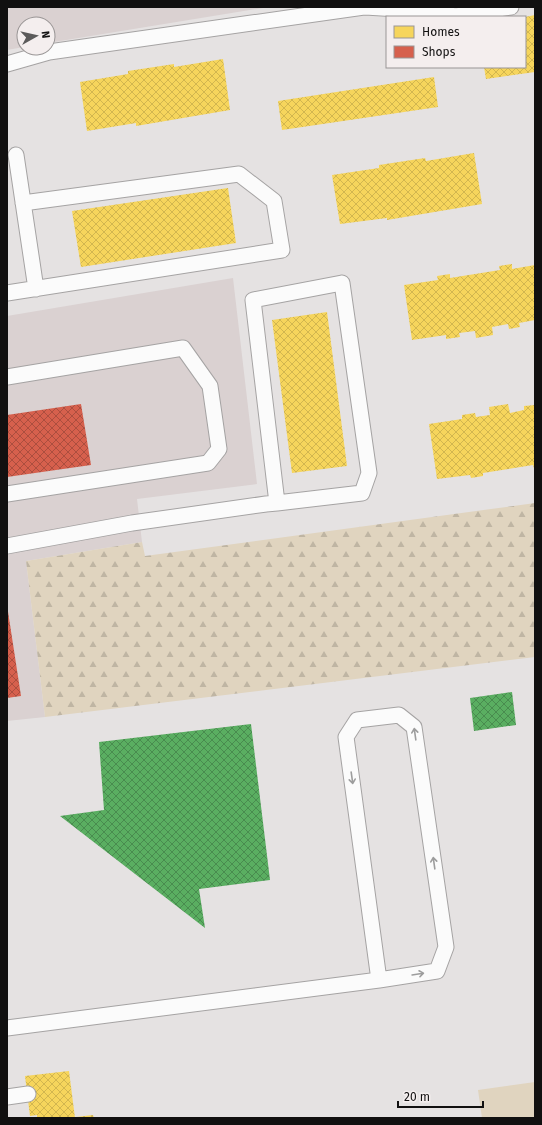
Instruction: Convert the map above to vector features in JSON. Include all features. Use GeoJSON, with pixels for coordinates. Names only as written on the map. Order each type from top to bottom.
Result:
{"type":"FeatureCollection","features":[{"type":"Feature","properties":{"kind":"lane"},"geometry":{"type":"LineString","coordinates":[[7,64],[49,52],[365,7],[415,10],[456,16],[511,7]]}},
{"type":"Feature","properties":{"kind":"lane"},"geometry":{"type":"LineString","coordinates":[[16,155],[36,289]]}},
{"type":"Feature","properties":{"kind":"lane"},"geometry":{"type":"LineString","coordinates":[[7,293],[282,250],[274,201],[239,174],[23,203]]}},
{"type":"Feature","properties":{"kind":"lane"},"geometry":{"type":"LineString","coordinates":[[7,546],[132,523],[362,493],[369,473],[342,283],[253,300],[277,503]]}},
{"type":"Feature","properties":{"kind":"lane"},"geometry":{"type":"LineString","coordinates":[[7,377],[183,348],[210,386],[219,449],[208,463],[7,494]]}},
{"type":"Feature","properties":{"kind":"lane"},"geometry":{"type":"LineString","coordinates":[[7,1028],[379,980],[437,971],[446,947],[414,727],[399,715],[357,720],[346,737],[379,980]]}},
{"type":"Feature","properties":{"kind":"lane"},"geometry":{"type":"LineString","coordinates":[[7,1097],[28,1094]]}},
{"type":"Feature","properties":{"kind":"shaded area"},"geometry":{"type":"Polygon","coordinates":[[[7,7],[269,7],[56,42],[56,16],[16,16],[16,48],[7,50],[7,7]]]}},
{"type":"Feature","properties":{"kind":"shaded area"},"geometry":{"type":"Polygon","coordinates":[[[233,278],[257,484],[137,499],[142,542],[26,561],[45,717],[7,721],[7,316],[233,278]]]}},
{"type":"Feature","properties":{"kind":"green space"},"geometry":{"type":"Polygon","coordinates":[[[535,503],[535,657],[45,717],[26,561],[142,542],[145,556],[535,503]]]}},
{"type":"Feature","properties":{"kind":"green space"},"geometry":{"type":"Polygon","coordinates":[[[535,1082],[535,1118],[482,1118],[478,1090],[535,1082]]]}},
{"type":"Feature","properties":{"kind":"building: Homes"},"geometry":{"type":"Polygon","coordinates":[[[535,15],[535,72],[486,79],[484,68],[526,68],[526,17],[535,15]]]}},
{"type":"Feature","properties":{"kind":"building: Homes"},"geometry":{"type":"Polygon","coordinates":[[[223,59],[230,110],[136,126],[136,123],[87,131],[80,82],[128,74],[128,71],[174,64],[174,67],[223,59]]]}},
{"type":"Feature","properties":{"kind":"building: Homes"},"geometry":{"type":"Polygon","coordinates":[[[434,77],[438,107],[282,130],[278,101],[434,77]]]}},
{"type":"Feature","properties":{"kind":"building: Homes"},"geometry":{"type":"Polygon","coordinates":[[[474,153],[482,204],[387,220],[387,218],[340,224],[332,175],[379,168],[379,165],[425,158],[426,161],[474,153]]]}},
{"type":"Feature","properties":{"kind":"building: Homes"},"geometry":{"type":"Polygon","coordinates":[[[228,188],[236,243],[81,267],[72,211],[228,188]]]}},
{"type":"Feature","properties":{"kind":"building: Homes"},"geometry":{"type":"Polygon","coordinates":[[[512,264],[512,269],[535,265],[535,320],[519,323],[520,327],[509,329],[508,324],[492,327],[493,335],[476,338],[475,331],[459,333],[460,337],[446,339],[446,335],[412,340],[404,285],[438,280],[437,276],[450,274],[450,278],[500,270],[499,266],[512,264]]]}},
{"type":"Feature","properties":{"kind":"building: Homes"},"geometry":{"type":"Polygon","coordinates":[[[327,312],[347,466],[292,473],[272,320],[327,312]]]}},
{"type":"Feature","properties":{"kind":"building: Homes"},"geometry":{"type":"Polygon","coordinates":[[[508,404],[510,413],[524,410],[524,406],[535,405],[535,472],[533,465],[483,473],[483,476],[471,478],[470,475],[437,479],[429,424],[462,419],[462,415],[475,413],[476,417],[490,415],[489,407],[508,404]]]}},
{"type":"Feature","properties":{"kind":"building: Homes"},"geometry":{"type":"Polygon","coordinates":[[[69,1071],[75,1118],[37,1118],[37,1115],[30,1116],[25,1076],[69,1071]]]}},
{"type":"Feature","properties":{"kind":"building: Homes"},"geometry":{"type":"Polygon","coordinates":[[[93,1115],[94,1118],[76,1118],[76,1117],[93,1115]]]}},
{"type":"Feature","properties":{"kind":"building: Shops"},"geometry":{"type":"Polygon","coordinates":[[[81,404],[91,465],[7,477],[7,415],[81,404]]]}},
{"type":"Feature","properties":{"kind":"building: Shops"},"geometry":{"type":"Polygon","coordinates":[[[7,605],[21,696],[7,698],[7,605]]]}},
{"type":"Feature","properties":{"kind":"building: Public"},"geometry":{"type":"Polygon","coordinates":[[[512,692],[516,725],[474,731],[470,698],[512,692]]]}},
{"type":"Feature","properties":{"kind":"building: Public"},"geometry":{"type":"Polygon","coordinates":[[[251,724],[270,880],[199,889],[205,928],[60,816],[104,810],[99,742],[251,724]]]}}]}
